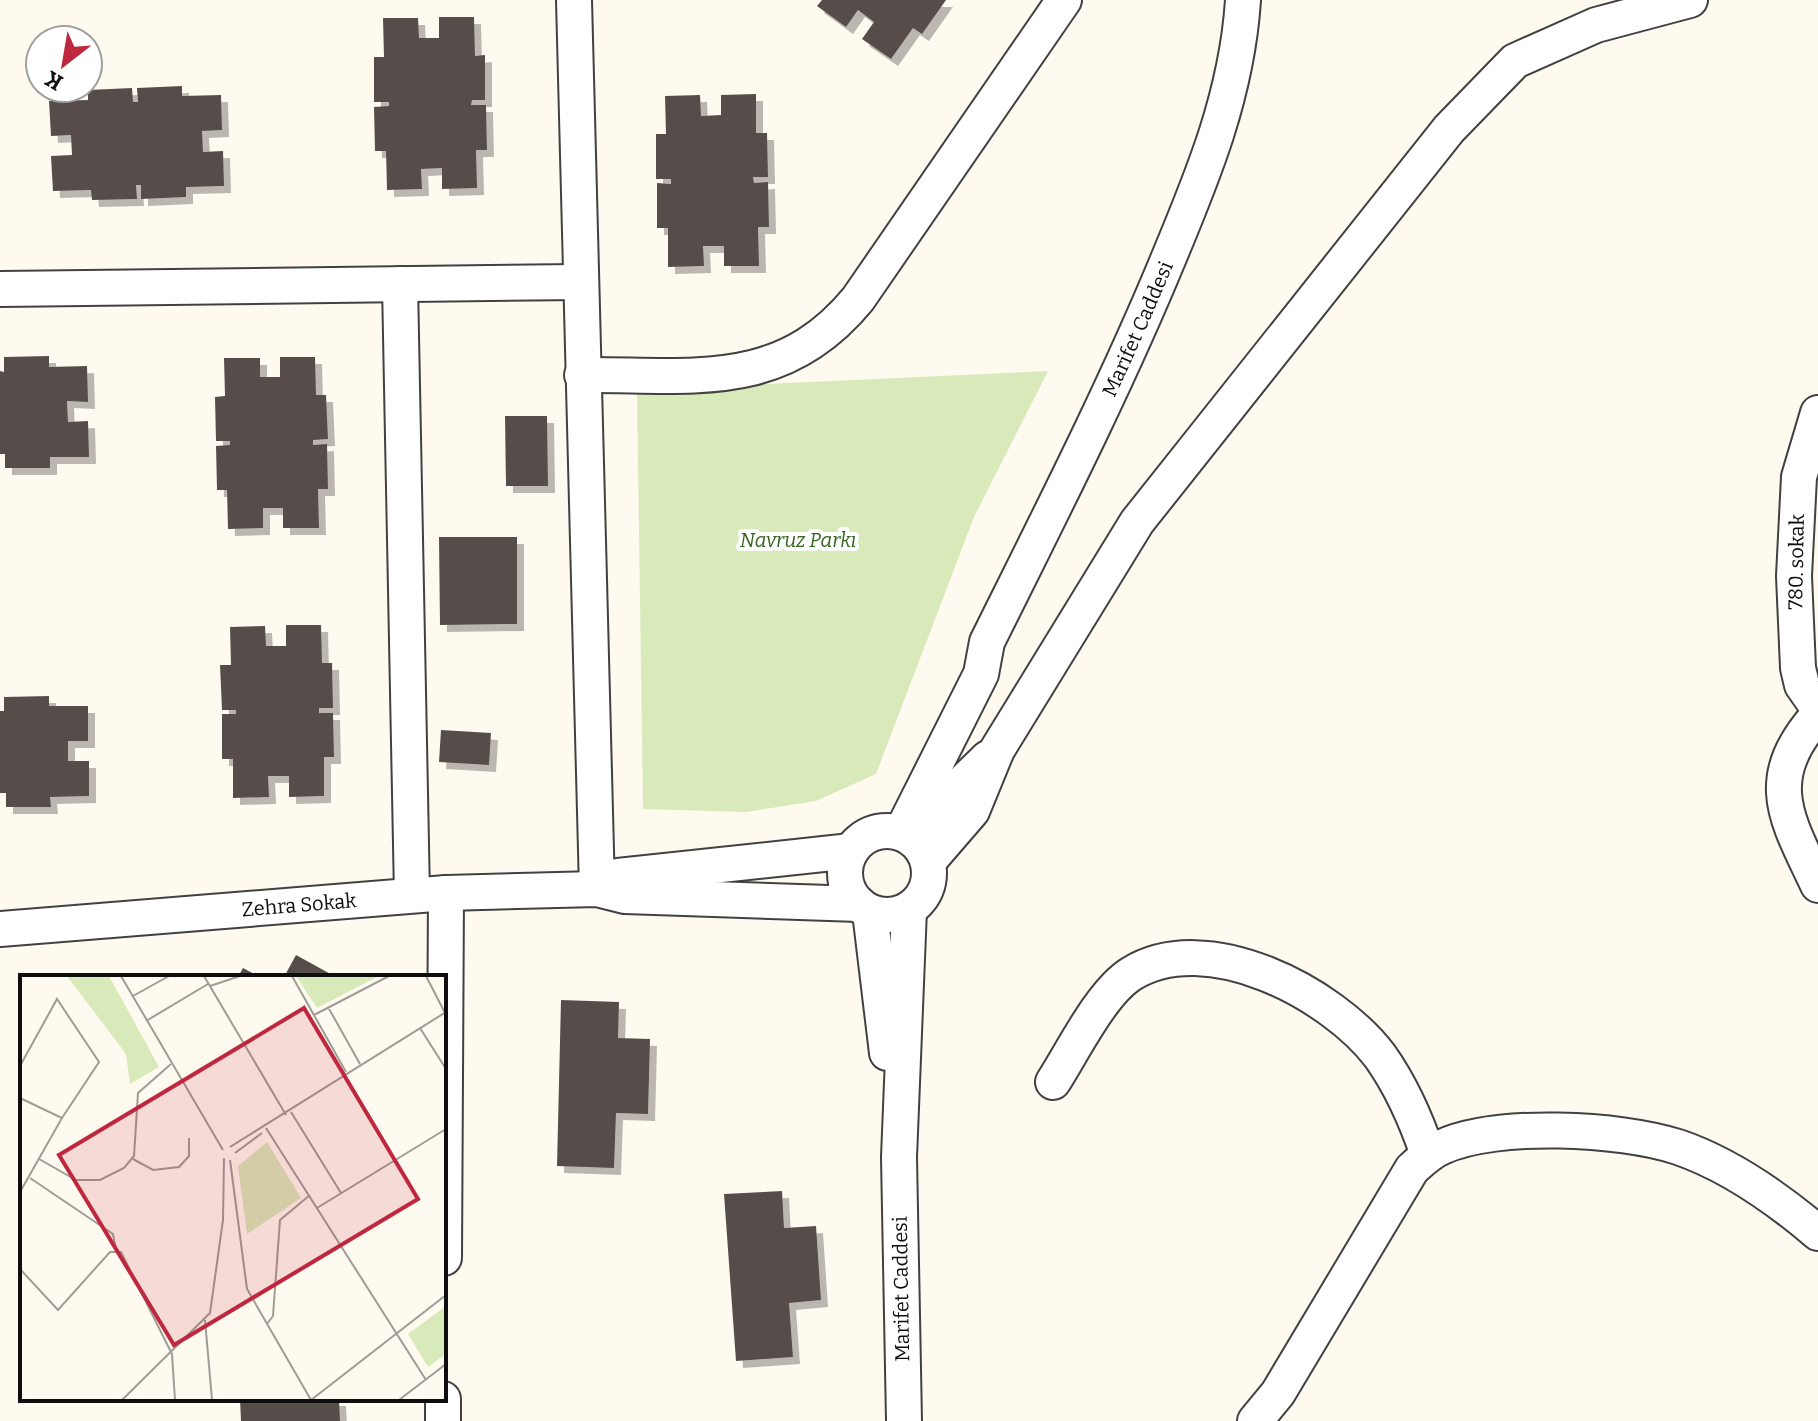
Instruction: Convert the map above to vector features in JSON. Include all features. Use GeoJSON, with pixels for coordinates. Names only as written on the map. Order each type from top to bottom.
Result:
{"type":"FeatureCollection","features":[{"type":"Feature","properties":{"kind":"street"},"geometry":{"type":"LineString","coordinates":[[574,0],[597,889]]}},
{"type":"Feature","properties":{"kind":"street"},"geometry":{"type":"LineString","coordinates":[[582,375],[729,373],[755,369],[780,361],[824,335],[858,299],[1064,0]]}},
{"type":"Feature","properties":{"kind":"street","name":"Marifet Caddesi"},"geometry":{"type":"LineString","coordinates":[[893,844],[968,663],[987,642],[1107,402],[1200,187],[1225,112],[1243,0]]}},
{"type":"Feature","properties":{"kind":"street"},"geometry":{"type":"LineString","coordinates":[[1562,41],[1582,0]]}},
{"type":"Feature","properties":{"kind":"street"},"geometry":{"type":"LineString","coordinates":[[899,1157],[864,908],[846,879],[893,844],[972,811],[997,750],[1137,522],[1449,129],[1515,61],[1596,25],[1690,0]]}},
{"type":"Feature","properties":{"kind":"street"},"geometry":{"type":"LineString","coordinates":[[0,289],[580,282]]}},
{"type":"Feature","properties":{"kind":"street"},"geometry":{"type":"LineString","coordinates":[[400,284],[412,895]]}},
{"type":"Feature","properties":{"kind":"street","name":"780. sokak"},"geometry":{"type":"LineString","coordinates":[[1818,413],[1799,477],[1794,576],[1798,668],[1802,685],[1818,708]]}},
{"type":"Feature","properties":{"kind":"street"},"geometry":{"type":"LineString","coordinates":[[1818,715],[1792,755],[1784,794],[1784,814],[1818,885]]}},
{"type":"Feature","properties":{"kind":"street"},"geometry":{"type":"LineString","coordinates":[[597,889],[618,876],[893,844]]}},
{"type":"Feature","properties":{"kind":"street"},"geometry":{"type":"LineString","coordinates":[[597,889],[625,896],[864,908],[897,914],[909,909],[926,889],[893,844]]}},
{"type":"Feature","properties":{"kind":"street","name":"Zehra Sokak"},"geometry":{"type":"LineString","coordinates":[[0,929],[412,895],[597,889]]}},
{"type":"Feature","properties":{"kind":"street"},"geometry":{"type":"LineString","coordinates":[[446,893],[446,975]]}},
{"type":"Feature","properties":{"kind":"street"},"geometry":{"type":"LineString","coordinates":[[899,1157],[909,909]]}},
{"type":"Feature","properties":{"kind":"street"},"geometry":{"type":"LineString","coordinates":[[1053,1082],[1115,987],[1150,965],[1171,959],[1207,958],[1280,980],[1334,1011],[1357,1032],[1399,1085],[1416,1119],[1428,1155]]}},
{"type":"Feature","properties":{"kind":"street"},"geometry":{"type":"LineString","coordinates":[[1255,1421],[1278,1393],[1401,1186],[1428,1155],[1457,1142],[1510,1133],[1583,1132],[1650,1139],[1688,1151],[1744,1180],[1818,1233]]}},
{"type":"Feature","properties":{"kind":"street","name":"Marifet Caddesi"},"geometry":{"type":"LineString","coordinates":[[899,1157],[904,1421]]}},
{"type":"Feature","properties":{"kind":"green space","name":"Navruz Parkı"},"geometry":{"type":"Polygon","coordinates":[[[1048,371],[974,517],[876,774],[816,801],[746,812],[643,809],[637,390],[1048,371]]]}},
{"type":"Feature","properties":{"kind":"building"},"geometry":{"type":"Polygon","coordinates":[[[822,0],[946,0],[922,34],[913,28],[891,59],[862,39],[874,22],[858,10],[846,27],[817,6],[822,0]]]}},
{"type":"Feature","properties":{"kind":"building"},"geometry":{"type":"Polygon","coordinates":[[[439,17],[474,17],[475,56],[485,55],[485,100],[472,100],[471,105],[486,105],[487,150],[476,150],[477,188],[442,189],[442,168],[421,169],[422,189],[387,190],[386,151],[375,151],[374,107],[389,106],[389,102],[374,102],[374,57],[384,57],[383,18],[418,18],[419,38],[439,38],[439,17]]]}},
{"type":"Feature","properties":{"kind":"building"},"geometry":{"type":"Polygon","coordinates":[[[182,86],[182,96],[221,95],[222,130],[202,131],[203,152],[223,151],[224,186],[186,187],[186,197],[141,199],[141,185],[136,185],[137,199],[92,200],[91,190],[53,191],[51,156],[72,155],[71,135],[51,136],[49,104],[104,104],[104,89],[132,88],[133,102],[138,102],[137,88],[182,86]]]}},
{"type":"Feature","properties":{"kind":"building"},"geometry":{"type":"Polygon","coordinates":[[[756,94],[756,133],[767,133],[768,177],[753,177],[754,183],[768,182],[769,227],[758,227],[759,266],[724,266],[724,246],[703,246],[704,266],[668,267],[668,228],[657,228],[657,183],[671,184],[671,179],[656,179],[656,134],[666,134],[665,96],[700,95],[701,116],[721,115],[721,95],[756,94]]]}},
{"type":"Feature","properties":{"kind":"building"},"geometry":{"type":"Polygon","coordinates":[[[49,356],[49,367],[87,366],[88,402],[67,401],[68,422],[88,421],[89,457],[50,457],[50,468],[5,468],[5,454],[0,454],[0,371],[4,372],[4,357],[49,356]]]}},
{"type":"Feature","properties":{"kind":"building"},"geometry":{"type":"Polygon","coordinates":[[[280,357],[315,357],[316,395],[326,395],[328,439],[313,440],[313,445],[327,444],[328,489],[318,489],[319,528],[283,528],[283,508],[263,508],[263,528],[228,529],[227,490],[217,490],[216,446],[230,445],[230,441],[216,441],[215,397],[225,396],[224,358],[260,358],[260,377],[280,377],[280,357]]]}},
{"type":"Feature","properties":{"kind":"building"},"geometry":{"type":"Polygon","coordinates":[[[505,416],[547,416],[548,486],[506,486],[505,416]]]}},
{"type":"Feature","properties":{"kind":"building"},"geometry":{"type":"Polygon","coordinates":[[[439,537],[517,537],[517,624],[440,625],[439,537]]]}},
{"type":"Feature","properties":{"kind":"building"},"geometry":{"type":"Polygon","coordinates":[[[286,625],[321,625],[322,663],[332,663],[333,708],[319,708],[319,713],[333,713],[334,757],[324,757],[324,796],[289,797],[289,776],[268,776],[269,797],[233,798],[233,759],[222,759],[222,714],[236,714],[236,710],[222,710],[220,665],[231,665],[230,627],[265,626],[266,646],[286,646],[286,625]]]}},
{"type":"Feature","properties":{"kind":"building"},"geometry":{"type":"Polygon","coordinates":[[[49,696],[49,706],[88,706],[88,741],[68,741],[68,761],[89,761],[89,796],[50,797],[51,807],[6,807],[6,793],[0,793],[0,711],[4,711],[4,697],[49,696]]]}},
{"type":"Feature","properties":{"kind":"building"},"geometry":{"type":"Polygon","coordinates":[[[441,730],[491,733],[489,765],[439,762],[441,730]]]}},
{"type":"Feature","properties":{"kind":"building"},"geometry":{"type":"Polygon","coordinates":[[[296,955],[332,975],[285,975],[296,955]]]}},
{"type":"Feature","properties":{"kind":"building"},"geometry":{"type":"Polygon","coordinates":[[[243,968],[256,975],[239,975],[243,968]]]}},
{"type":"Feature","properties":{"kind":"building"},"geometry":{"type":"Polygon","coordinates":[[[561,1000],[619,1002],[618,1038],[650,1039],[648,1114],[616,1113],[614,1168],[557,1166],[561,1000]]]}},
{"type":"Feature","properties":{"kind":"building"},"geometry":{"type":"Polygon","coordinates":[[[782,1191],[784,1228],[816,1226],[821,1300],[789,1303],[793,1357],[736,1361],[724,1194],[782,1191]]]}},
{"type":"Feature","properties":{"kind":"building"},"geometry":{"type":"Polygon","coordinates":[[[240,1401],[339,1401],[340,1421],[241,1421],[240,1401]]]}}]}
